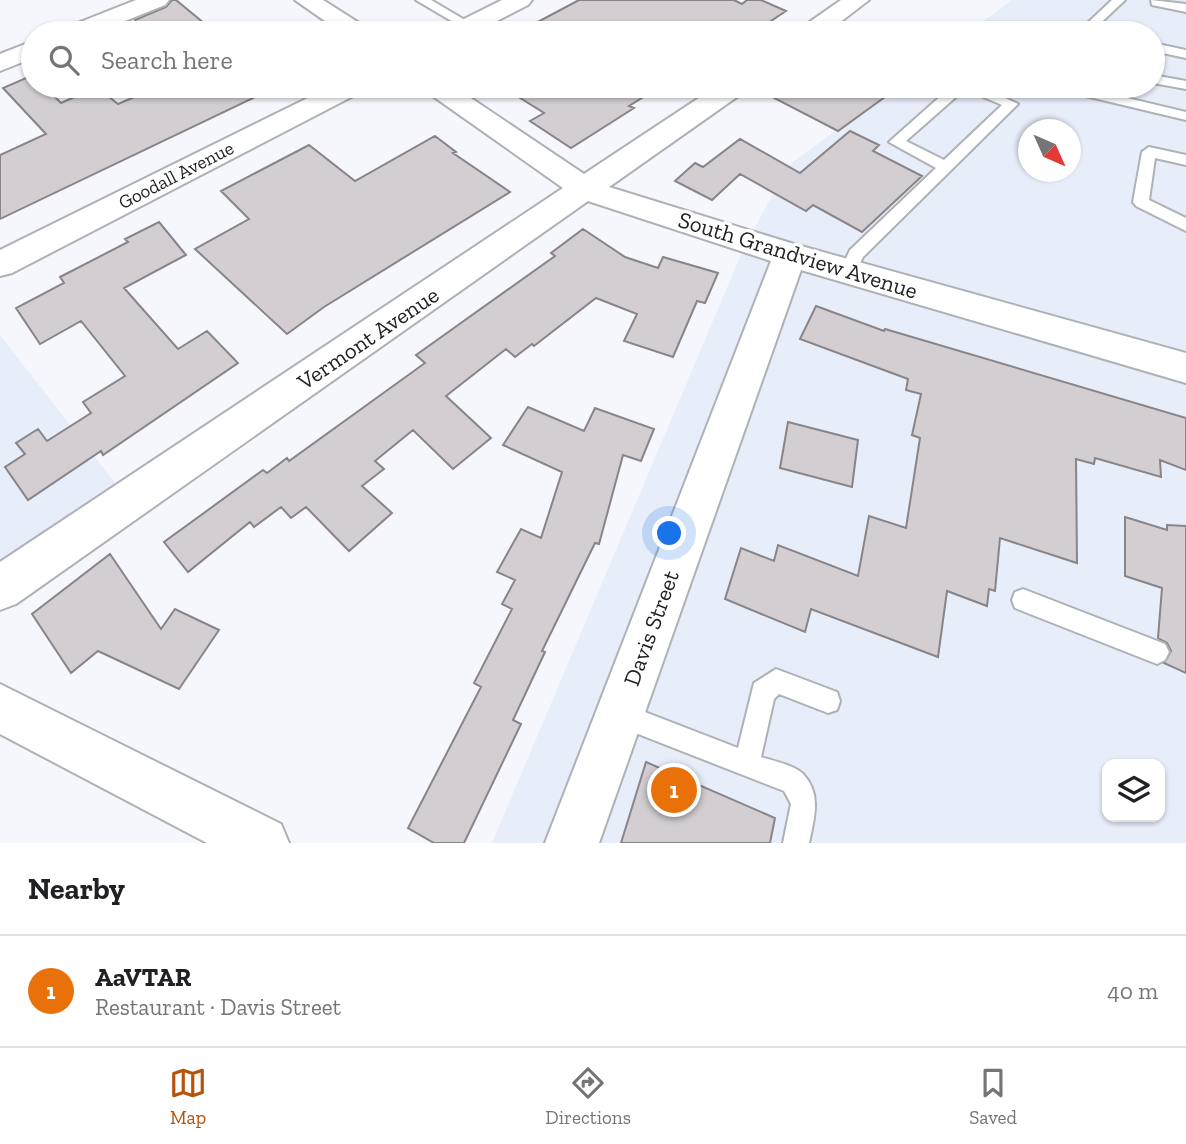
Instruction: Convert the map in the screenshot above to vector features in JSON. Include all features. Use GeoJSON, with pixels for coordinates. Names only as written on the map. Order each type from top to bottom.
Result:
{"type":"FeatureCollection","features":[{"type":"Feature","properties":{"kind":"street"},"geometry":{"type":"LineString","coordinates":[[104,21],[157,0]]}},
{"type":"Feature","properties":{"kind":"street"},"geometry":{"type":"LineString","coordinates":[[307,0],[339,21]]}},
{"type":"Feature","properties":{"kind":"street"},"geometry":{"type":"LineString","coordinates":[[479,21],[520,0]]}},
{"type":"Feature","properties":{"kind":"street"},"geometry":{"type":"LineString","coordinates":[[827,21],[857,0]]}},
{"type":"Feature","properties":{"kind":"street"},"geometry":{"type":"LineString","coordinates":[[0,63],[21,54]]}},
{"type":"Feature","properties":{"kind":"street","name":"Goodall Avenue"},"geometry":{"type":"LineString","coordinates":[[0,264],[328,98]]}},
{"type":"Feature","properties":{"kind":"street","name":"South Grandview Avenue"},"geometry":{"type":"LineString","coordinates":[[453,98],[586,190],[789,255],[1186,368]]}},
{"type":"Feature","properties":{"kind":"street","name":"Vermont Avenue"},"geometry":{"type":"LineString","coordinates":[[0,588],[717,98]]}},
{"type":"Feature","properties":{"kind":"street","name":"Davis Street"},"geometry":{"type":"LineString","coordinates":[[572,843],[789,255]]}},
{"type":"Feature","properties":{"kind":"street"},"geometry":{"type":"LineString","coordinates":[[0,708],[262,843]]}},
{"type":"Feature","properties":{"kind":"lane"},"geometry":{"type":"LineString","coordinates":[[422,0],[450,21]]}},
{"type":"Feature","properties":{"kind":"lane"},"geometry":{"type":"LineString","coordinates":[[1097,21],[1119,0]]}},
{"type":"Feature","properties":{"kind":"lane"},"geometry":{"type":"LineString","coordinates":[[1156,2],[1186,8]]}},
{"type":"Feature","properties":{"kind":"lane"},"geometry":{"type":"LineString","coordinates":[[1165,50],[1186,54]]}},
{"type":"Feature","properties":{"kind":"lane"},"geometry":{"type":"LineString","coordinates":[[1165,81],[1186,85]]}},
{"type":"Feature","properties":{"kind":"lane"},"geometry":{"type":"LineString","coordinates":[[946,98],[896,142],[947,167]]}},
{"type":"Feature","properties":{"kind":"lane"},"geometry":{"type":"LineString","coordinates":[[848,271],[856,254],[1011,104],[997,98]]}},
{"type":"Feature","properties":{"kind":"lane"},"geometry":{"type":"LineString","coordinates":[[1111,98],[1186,116]]}},
{"type":"Feature","properties":{"kind":"lane"},"geometry":{"type":"LineString","coordinates":[[1186,160],[1149,152],[1141,202],[1186,225]]}},
{"type":"Feature","properties":{"kind":"lane"},"geometry":{"type":"LineString","coordinates":[[1023,600],[1157,652]]}},
{"type":"Feature","properties":{"kind":"lane"},"geometry":{"type":"LineString","coordinates":[[747,764],[763,692],[776,681],[828,701]]}},
{"type":"Feature","properties":{"kind":"lane"},"geometry":{"type":"LineString","coordinates":[[619,714],[793,782],[804,802],[796,843]]}},
{"type":"Feature","properties":{"kind":"shaded area"},"geometry":{"type":"Polygon","coordinates":[[[1012,0],[1186,0],[1186,357],[752,233],[789,165],[880,98],[1165,98],[1165,21],[983,21],[1012,0]]]}},
{"type":"Feature","properties":{"kind":"shaded area"},"geometry":{"type":"Polygon","coordinates":[[[743,250],[771,259],[544,843],[492,843],[743,250]]]}},
{"type":"Feature","properties":{"kind":"shaded area"},"geometry":{"type":"Polygon","coordinates":[[[801,269],[1186,380],[1186,843],[599,843],[801,269]]]}},
{"type":"Feature","properties":{"kind":"shaded area"},"geometry":{"type":"Polygon","coordinates":[[[0,335],[119,488],[0,568],[0,335]]]}},
{"type":"Feature","properties":{"kind":"building"},"geometry":{"type":"Polygon","coordinates":[[[172,0],[176,0],[201,21],[135,20],[166,7],[172,0]]]}},
{"type":"Feature","properties":{"kind":"building"},"geometry":{"type":"Polygon","coordinates":[[[579,0],[734,0],[742,4],[747,0],[761,0],[786,11],[771,21],[540,21],[579,0]]]}},
{"type":"Feature","properties":{"kind":"building"},"geometry":{"type":"Polygon","coordinates":[[[21,80],[21,98],[56,98],[61,103],[72,98],[111,98],[118,104],[132,98],[253,98],[0,219],[0,155],[46,134],[3,88],[21,80]]]}},
{"type":"Feature","properties":{"kind":"building"},"geometry":{"type":"Polygon","coordinates":[[[520,98],[642,98],[629,106],[634,108],[571,148],[530,121],[544,113],[520,98]]]}},
{"type":"Feature","properties":{"kind":"building"},"geometry":{"type":"Polygon","coordinates":[[[774,98],[883,98],[838,131],[774,98]]]}},
{"type":"Feature","properties":{"kind":"building"},"geometry":{"type":"Polygon","coordinates":[[[850,131],[879,145],[873,151],[922,176],[862,232],[813,205],[806,211],[740,174],[712,200],[675,181],[695,163],[703,167],[740,139],[800,173],[850,131]]]}},
{"type":"Feature","properties":{"kind":"building"},"geometry":{"type":"Polygon","coordinates":[[[435,136],[456,152],[453,153],[510,192],[324,307],[287,334],[195,249],[249,219],[221,191],[309,145],[355,181],[435,136]]]}},
{"type":"Feature","properties":{"kind":"building"},"geometry":{"type":"Polygon","coordinates":[[[159,222],[186,255],[124,288],[178,349],[207,331],[238,363],[103,455],[101,451],[28,500],[5,467],[25,454],[16,443],[38,429],[47,441],[91,413],[83,402],[125,376],[81,321],[40,344],[16,308],[64,283],[60,277],[128,242],[125,239],[159,222]]]}},
{"type":"Feature","properties":{"kind":"building"},"geometry":{"type":"Polygon","coordinates":[[[583,229],[625,257],[658,268],[663,257],[718,273],[705,303],[697,301],[673,357],[624,341],[637,314],[596,298],[534,346],[532,344],[515,357],[506,349],[446,396],[491,438],[453,469],[413,430],[375,461],[384,469],[362,486],[392,513],[349,551],[306,507],[291,518],[281,507],[254,527],[250,522],[188,572],[164,542],[263,470],[267,473],[287,458],[289,461],[425,363],[416,355],[555,256],[551,253],[583,229]]]}},
{"type":"Feature","properties":{"kind":"building"},"geometry":{"type":"Polygon","coordinates":[[[816,306],[884,331],[885,329],[1186,418],[1186,470],[1160,460],[1161,477],[1095,458],[1094,464],[1076,459],[1077,563],[1000,538],[995,591],[989,589],[987,606],[947,591],[938,657],[811,609],[805,632],[725,599],[741,548],[774,561],[778,545],[858,576],[869,516],[906,528],[920,438],[912,435],[921,394],[906,390],[908,379],[800,339],[816,306]]]}},
{"type":"Feature","properties":{"kind":"building"},"geometry":{"type":"Polygon","coordinates":[[[528,407],[584,431],[595,408],[654,429],[641,461],[623,455],[599,544],[595,543],[542,651],[545,652],[513,720],[521,724],[464,843],[434,843],[408,828],[481,687],[474,683],[512,609],[502,604],[515,580],[497,572],[521,529],[541,538],[562,472],[503,445],[528,407]]]}},
{"type":"Feature","properties":{"kind":"building"},"geometry":{"type":"Polygon","coordinates":[[[788,422],[858,440],[852,487],[780,468],[788,422]]]}},
{"type":"Feature","properties":{"kind":"building"},"geometry":{"type":"Polygon","coordinates":[[[1125,517],[1167,530],[1167,525],[1186,526],[1186,673],[1164,663],[1171,651],[1167,643],[1158,638],[1162,588],[1125,576],[1125,517]]]}},
{"type":"Feature","properties":{"kind":"building"},"geometry":{"type":"Polygon","coordinates":[[[110,554],[161,629],[175,609],[219,630],[179,689],[98,651],[71,673],[32,614],[110,554]]]}},
{"type":"Feature","properties":{"kind":"building"},"geometry":{"type":"Polygon","coordinates":[[[646,762],[775,818],[770,843],[621,843],[646,762]]]}},
{"type":"Feature","properties":{"kind":"place","name":"AaVTAR"},"geometry":{"type":"Point","coordinates":[674,790]}}]}
